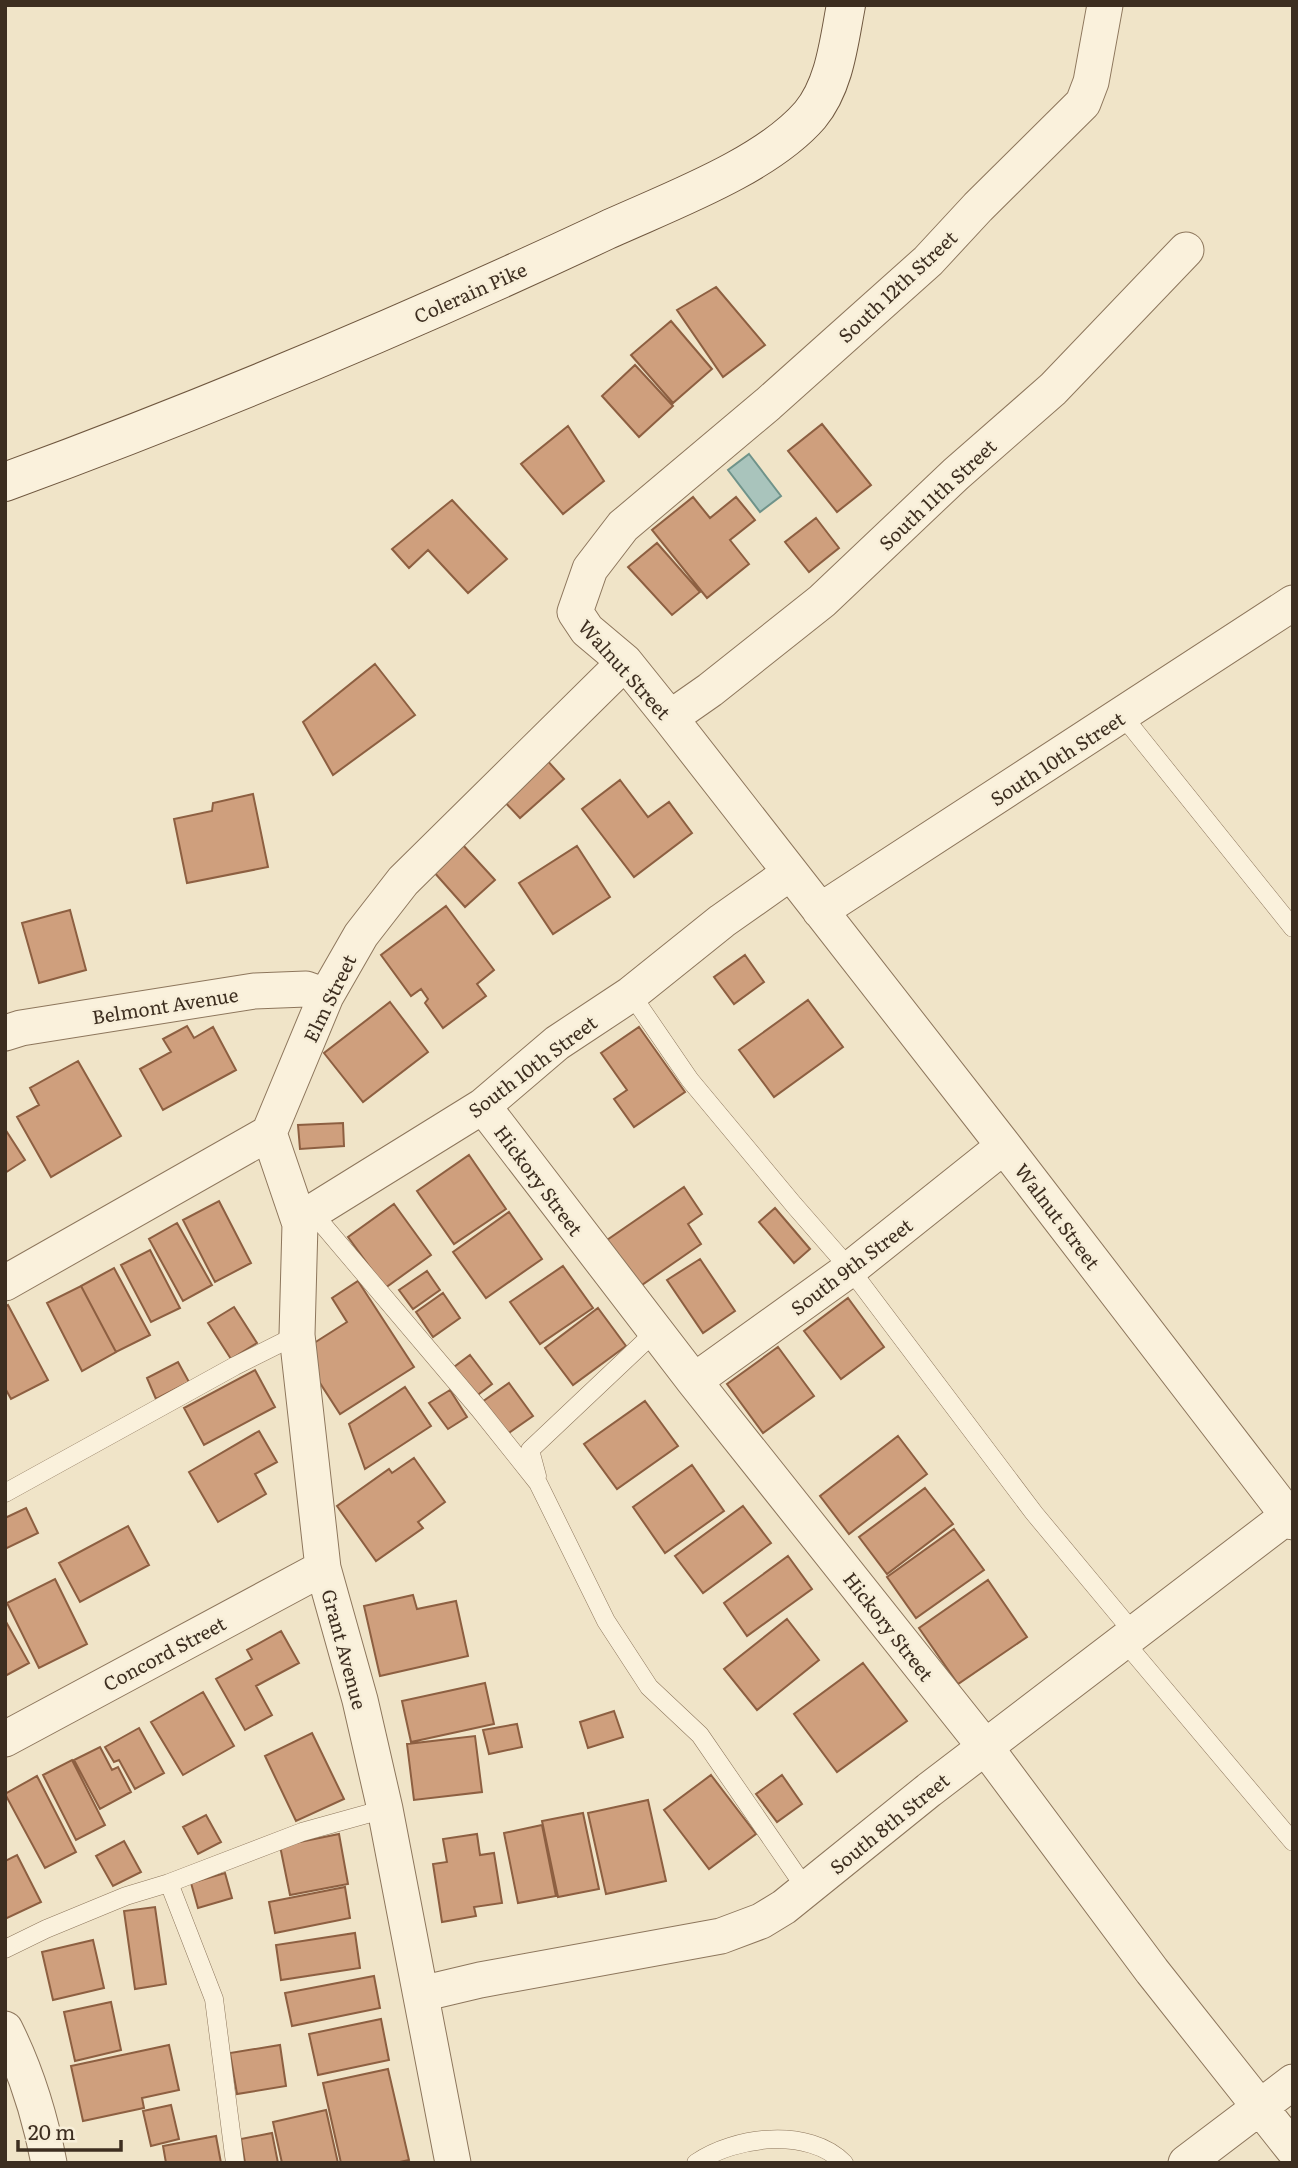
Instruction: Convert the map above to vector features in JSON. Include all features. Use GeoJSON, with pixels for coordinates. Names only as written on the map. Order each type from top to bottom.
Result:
{"type":"FeatureCollection","features":[{"type":"Feature","properties":{"kind":"main road","name":"Colerain Pike"},"geometry":{"type":"LineString","coordinates":[[5,482],[128,437],[269,380],[551,256],[736,170],[777,146],[810,115],[822,98],[833,71],[846,5]]}},
{"type":"Feature","properties":{"kind":"street","name":"South 12th Street"},"geometry":{"type":"LineString","coordinates":[[657,496],[768,404],[928,261],[978,207],[1083,103],[1091,82],[1105,5]]}},
{"type":"Feature","properties":{"kind":"street","name":"South 11th Street"},"geometry":{"type":"LineString","coordinates":[[670,718],[710,690],[822,601],[956,474],[1053,389],[1186,250]]}},
{"type":"Feature","properties":{"kind":"street","name":"Walnut Street"},"geometry":{"type":"LineString","coordinates":[[657,496],[623,526],[590,569],[575,612],[587,630],[625,662],[670,718],[1291,1516]]}},
{"type":"Feature","properties":{"kind":"street","name":"South 10th Street"},"geometry":{"type":"LineString","coordinates":[[820,911],[1293,604]]}},
{"type":"Feature","properties":{"kind":"street","name":"Elm Street"},"geometry":{"type":"LineString","coordinates":[[269,1133],[326,996],[361,935],[403,881],[625,662]]}},
{"type":"Feature","properties":{"kind":"street","name":"South 10th Street"},"geometry":{"type":"LineString","coordinates":[[306,1218],[483,1106],[557,1043],[631,994],[722,921],[790,873]]}},
{"type":"Feature","properties":{"kind":"street","name":"Belmont Avenue"},"geometry":{"type":"LineString","coordinates":[[5,1033],[21,1028],[254,991],[306,989],[326,996]]}},
{"type":"Feature","properties":{"kind":"street","name":"Hickory Street"},"geometry":{"type":"LineString","coordinates":[[483,1106],[694,1381],[986,1748],[1152,1971],[1293,2148]]}},
{"type":"Feature","properties":{"kind":"street","name":"Grant Avenue"},"geometry":{"type":"LineString","coordinates":[[269,1133],[306,1218],[297,1335],[323,1568],[360,1700],[385,1809],[453,2163]]}},
{"type":"Feature","properties":{"kind":"street"},"geometry":{"type":"LineString","coordinates":[[5,1283],[269,1133]]}},
{"type":"Feature","properties":{"kind":"street","name":"South 9th Street"},"geometry":{"type":"LineString","coordinates":[[694,1381],[850,1269],[1004,1146]]}},
{"type":"Feature","properties":{"kind":"street","name":"South 8th Street"},"geometry":{"type":"LineString","coordinates":[[421,1994],[480,1980],[721,1936],[761,1921],[806,1889],[1128,1636],[1291,1516]]}},
{"type":"Feature","properties":{"kind":"street","name":"Concord Street"},"geometry":{"type":"LineString","coordinates":[[5,1739],[323,1568]]}},
{"type":"Feature","properties":{"kind":"street"},"geometry":{"type":"LineString","coordinates":[[5,2029],[14,2071],[43,2130],[49,2163]]}},
{"type":"Feature","properties":{"kind":"street"},"geometry":{"type":"LineString","coordinates":[[1186,2163],[1293,2082]]}},
{"type":"Feature","properties":{"kind":"lane"},"geometry":{"type":"LineString","coordinates":[[1122,715],[1293,928]]}},
{"type":"Feature","properties":{"kind":"lane"},"geometry":{"type":"LineString","coordinates":[[631,994],[690,1080],[850,1269],[1128,1636],[1293,1842]]}},
{"type":"Feature","properties":{"kind":"lane"},"geometry":{"type":"LineString","coordinates":[[306,1218],[479,1409],[538,1483],[606,1621],[649,1687],[700,1735],[806,1889]]}},
{"type":"Feature","properties":{"kind":"lane"},"geometry":{"type":"LineString","coordinates":[[538,1483],[530,1450],[656,1331]]}},
{"type":"Feature","properties":{"kind":"lane"},"geometry":{"type":"LineString","coordinates":[[5,1493],[235,1366],[297,1335]]}},
{"type":"Feature","properties":{"kind":"lane"},"geometry":{"type":"LineString","coordinates":[[5,1949],[126,1896],[169,1884],[302,1832],[385,1809]]}},
{"type":"Feature","properties":{"kind":"lane"},"geometry":{"type":"LineString","coordinates":[[169,1884],[214,1999],[235,2163]]}},
{"type":"Feature","properties":{"kind":"lane"},"geometry":{"type":"LineString","coordinates":[[696,2163],[711,2153],[733,2145],[769,2140],[801,2140],[825,2147],[844,2163]]}},
{"type":"Feature","properties":{"kind":"water"},"geometry":{"type":"Polygon","coordinates":[[[749,454],[781,496],[760,512],[728,470],[749,454]]]}},
{"type":"Feature","properties":{"kind":"building"},"geometry":{"type":"Polygon","coordinates":[[[716,287],[765,345],[723,377],[677,310],[716,287]]]}},
{"type":"Feature","properties":{"kind":"building"},"geometry":{"type":"Polygon","coordinates":[[[671,321],[712,369],[673,403],[631,355],[671,321]]]}},
{"type":"Feature","properties":{"kind":"building"},"geometry":{"type":"Polygon","coordinates":[[[635,365],[673,406],[639,437],[602,396],[635,365]]]}},
{"type":"Feature","properties":{"kind":"building"},"geometry":{"type":"Polygon","coordinates":[[[822,424],[871,485],[837,512],[788,451],[822,424]]]}},
{"type":"Feature","properties":{"kind":"building"},"geometry":{"type":"Polygon","coordinates":[[[568,426],[604,481],[563,514],[521,464],[568,426]]]}},
{"type":"Feature","properties":{"kind":"building"},"geometry":{"type":"Polygon","coordinates":[[[693,497],[710,518],[736,497],[755,520],[730,540],[749,564],[707,598],[652,530],[693,497]]]}},
{"type":"Feature","properties":{"kind":"building"},"geometry":{"type":"Polygon","coordinates":[[[452,500],[507,559],[468,593],[428,550],[409,568],[392,549],[452,500]]]}},
{"type":"Feature","properties":{"kind":"building"},"geometry":{"type":"Polygon","coordinates":[[[816,518],[839,548],[809,572],[785,542],[816,518]]]}},
{"type":"Feature","properties":{"kind":"building"},"geometry":{"type":"Polygon","coordinates":[[[657,543],[700,592],[672,615],[628,567],[657,543]]]}},
{"type":"Feature","properties":{"kind":"building"},"geometry":{"type":"Polygon","coordinates":[[[375,664],[415,715],[333,775],[303,722],[375,664]]]}},
{"type":"Feature","properties":{"kind":"building"},"geometry":{"type":"Polygon","coordinates":[[[545,758],[564,779],[520,818],[500,797],[545,758]]]}},
{"type":"Feature","properties":{"kind":"building"},"geometry":{"type":"Polygon","coordinates":[[[620,780],[648,817],[669,802],[692,833],[634,877],[582,809],[620,780]]]}},
{"type":"Feature","properties":{"kind":"building"},"geometry":{"type":"Polygon","coordinates":[[[253,794],[268,867],[187,883],[174,819],[212,811],[213,803],[253,794]]]}},
{"type":"Feature","properties":{"kind":"building"},"geometry":{"type":"Polygon","coordinates":[[[462,844],[495,880],[465,907],[433,871],[462,844]]]}},
{"type":"Feature","properties":{"kind":"building"},"geometry":{"type":"Polygon","coordinates":[[[577,846],[610,897],[553,934],[519,883],[577,846]]]}},
{"type":"Feature","properties":{"kind":"building"},"geometry":{"type":"Polygon","coordinates":[[[446,906],[494,970],[477,984],[486,996],[443,1028],[425,1003],[428,999],[421,989],[411,996],[381,955],[446,906]]]}},
{"type":"Feature","properties":{"kind":"building"},"geometry":{"type":"Polygon","coordinates":[[[70,910],[86,970],[39,983],[22,923],[70,910]]]}},
{"type":"Feature","properties":{"kind":"building"},"geometry":{"type":"Polygon","coordinates":[[[745,955],[764,982],[734,1004],[714,977],[745,955]]]}},
{"type":"Feature","properties":{"kind":"building"},"geometry":{"type":"Polygon","coordinates":[[[808,1000],[843,1047],[774,1097],[739,1050],[808,1000]]]}},
{"type":"Feature","properties":{"kind":"building"},"geometry":{"type":"Polygon","coordinates":[[[390,1002],[428,1052],[363,1102],[324,1053],[390,1002]]]}},
{"type":"Feature","properties":{"kind":"building"},"geometry":{"type":"Polygon","coordinates":[[[187,1026],[194,1038],[213,1027],[236,1070],[163,1110],[140,1069],[171,1052],[163,1039],[187,1026]]]}},
{"type":"Feature","properties":{"kind":"building"},"geometry":{"type":"Polygon","coordinates":[[[639,1027],[685,1092],[634,1127],[614,1099],[627,1090],[601,1053],[639,1027]]]}},
{"type":"Feature","properties":{"kind":"building"},"geometry":{"type":"Polygon","coordinates":[[[78,1061],[121,1136],[51,1177],[17,1117],[39,1105],[30,1088],[78,1061]]]}},
{"type":"Feature","properties":{"kind":"building"},"geometry":{"type":"Polygon","coordinates":[[[343,1123],[344,1146],[300,1149],[298,1125],[343,1123]]]}},
{"type":"Feature","properties":{"kind":"building"},"geometry":{"type":"Polygon","coordinates":[[[5,1129],[25,1160],[5,1173],[5,1129]]]}},
{"type":"Feature","properties":{"kind":"building"},"geometry":{"type":"Polygon","coordinates":[[[469,1155],[506,1209],[454,1244],[417,1191],[469,1155]]]}},
{"type":"Feature","properties":{"kind":"building"},"geometry":{"type":"Polygon","coordinates":[[[684,1187],[702,1214],[688,1224],[701,1244],[639,1287],[607,1240],[684,1187]]]}},
{"type":"Feature","properties":{"kind":"building"},"geometry":{"type":"Polygon","coordinates":[[[219,1201],[251,1263],[215,1282],[183,1220],[219,1201]]]}},
{"type":"Feature","properties":{"kind":"building"},"geometry":{"type":"Polygon","coordinates":[[[394,1204],[431,1255],[385,1288],[348,1237],[394,1204]]]}},
{"type":"Feature","properties":{"kind":"building"},"geometry":{"type":"Polygon","coordinates":[[[775,1208],[810,1249],[794,1263],[759,1222],[775,1208]]]}},
{"type":"Feature","properties":{"kind":"building"},"geometry":{"type":"Polygon","coordinates":[[[509,1212],[542,1259],[486,1298],[453,1252],[509,1212]]]}},
{"type":"Feature","properties":{"kind":"building"},"geometry":{"type":"Polygon","coordinates":[[[177,1223],[212,1285],[183,1301],[149,1239],[177,1223]]]}},
{"type":"Feature","properties":{"kind":"building"},"geometry":{"type":"Polygon","coordinates":[[[150,1250],[180,1308],[151,1322],[121,1265],[150,1250]]]}},
{"type":"Feature","properties":{"kind":"building"},"geometry":{"type":"Polygon","coordinates":[[[700,1259],[735,1311],[703,1333],[667,1280],[700,1259]]]}},
{"type":"Feature","properties":{"kind":"building"},"geometry":{"type":"Polygon","coordinates":[[[563,1266],[593,1308],[540,1344],[510,1302],[563,1266]]]}},
{"type":"Feature","properties":{"kind":"building"},"geometry":{"type":"Polygon","coordinates":[[[114,1268],[150,1335],[116,1352],[81,1286],[114,1268]]]}},
{"type":"Feature","properties":{"kind":"building"},"geometry":{"type":"Polygon","coordinates":[[[427,1271],[440,1290],[413,1309],[399,1290],[427,1271]]]}},
{"type":"Feature","properties":{"kind":"building"},"geometry":{"type":"Polygon","coordinates":[[[358,1281],[414,1367],[340,1414],[300,1352],[347,1322],[332,1298],[358,1281]]]}},
{"type":"Feature","properties":{"kind":"building"},"geometry":{"type":"Polygon","coordinates":[[[81,1286],[116,1352],[82,1371],[47,1303],[81,1286]]]}},
{"type":"Feature","properties":{"kind":"building"},"geometry":{"type":"Polygon","coordinates":[[[443,1293],[460,1318],[433,1337],[416,1312],[443,1293]]]}},
{"type":"Feature","properties":{"kind":"building"},"geometry":{"type":"Polygon","coordinates":[[[848,1298],[884,1347],[841,1379],[804,1331],[848,1298]]]}},
{"type":"Feature","properties":{"kind":"building"},"geometry":{"type":"Polygon","coordinates":[[[8,1305],[48,1380],[11,1399],[5,1388],[5,1307],[8,1305]]]}},
{"type":"Feature","properties":{"kind":"building"},"geometry":{"type":"Polygon","coordinates":[[[234,1307],[257,1343],[231,1359],[208,1323],[234,1307]]]}},
{"type":"Feature","properties":{"kind":"building"},"geometry":{"type":"Polygon","coordinates":[[[598,1308],[626,1346],[573,1385],[545,1348],[598,1308]]]}},
{"type":"Feature","properties":{"kind":"building"},"geometry":{"type":"Polygon","coordinates":[[[778,1347],[814,1396],[763,1433],[727,1384],[778,1347]]]}},
{"type":"Feature","properties":{"kind":"building"},"geometry":{"type":"Polygon","coordinates":[[[470,1355],[492,1384],[475,1397],[454,1367],[470,1355]]]}},
{"type":"Feature","properties":{"kind":"building"},"geometry":{"type":"Polygon","coordinates":[[[178,1362],[189,1382],[156,1399],[147,1378],[178,1362]]]}},
{"type":"Feature","properties":{"kind":"building"},"geometry":{"type":"Polygon","coordinates":[[[255,1370],[275,1407],[204,1445],[184,1408],[255,1370]]]}},
{"type":"Feature","properties":{"kind":"building"},"geometry":{"type":"Polygon","coordinates":[[[509,1383],[533,1416],[506,1435],[482,1402],[509,1383]]]}},
{"type":"Feature","properties":{"kind":"building"},"geometry":{"type":"Polygon","coordinates":[[[405,1387],[431,1426],[365,1469],[349,1424],[405,1387]]]}},
{"type":"Feature","properties":{"kind":"building"},"geometry":{"type":"Polygon","coordinates":[[[450,1390],[467,1417],[448,1429],[429,1403],[450,1390]]]}},
{"type":"Feature","properties":{"kind":"building"},"geometry":{"type":"Polygon","coordinates":[[[645,1401],[678,1446],[617,1489],[584,1444],[645,1401]]]}},
{"type":"Feature","properties":{"kind":"building"},"geometry":{"type":"Polygon","coordinates":[[[259,1431],[277,1462],[255,1474],[266,1494],[218,1522],[189,1472],[259,1431]]]}},
{"type":"Feature","properties":{"kind":"building"},"geometry":{"type":"Polygon","coordinates":[[[898,1436],[927,1474],[849,1534],[820,1496],[898,1436]]]}},
{"type":"Feature","properties":{"kind":"building"},"geometry":{"type":"Polygon","coordinates":[[[414,1458],[445,1502],[418,1522],[423,1528],[376,1561],[337,1506],[389,1469],[392,1473],[414,1458]]]}},
{"type":"Feature","properties":{"kind":"building"},"geometry":{"type":"Polygon","coordinates":[[[692,1465],[724,1511],[665,1553],[633,1507],[692,1465]]]}},
{"type":"Feature","properties":{"kind":"building"},"geometry":{"type":"Polygon","coordinates":[[[925,1488],[953,1524],[887,1574],[859,1537],[925,1488]]]}},
{"type":"Feature","properties":{"kind":"building"},"geometry":{"type":"Polygon","coordinates":[[[743,1506],[771,1543],[703,1593],[675,1556],[743,1506]]]}},
{"type":"Feature","properties":{"kind":"building"},"geometry":{"type":"Polygon","coordinates":[[[26,1508],[38,1533],[5,1549],[5,1518],[26,1508]]]}},
{"type":"Feature","properties":{"kind":"building"},"geometry":{"type":"Polygon","coordinates":[[[128,1526],[149,1565],[80,1602],[59,1563],[128,1526]]]}},
{"type":"Feature","properties":{"kind":"building"},"geometry":{"type":"Polygon","coordinates":[[[954,1529],[984,1570],[916,1618],[887,1577],[954,1529]]]}},
{"type":"Feature","properties":{"kind":"building"},"geometry":{"type":"Polygon","coordinates":[[[788,1556],[812,1589],[747,1636],[724,1603],[788,1556]]]}},
{"type":"Feature","properties":{"kind":"building"},"geometry":{"type":"Polygon","coordinates":[[[55,1579],[87,1644],[39,1668],[7,1603],[55,1579]]]}},
{"type":"Feature","properties":{"kind":"building"},"geometry":{"type":"Polygon","coordinates":[[[988,1580],[1027,1637],[958,1684],[919,1628],[988,1580]]]}},
{"type":"Feature","properties":{"kind":"building"},"geometry":{"type":"Polygon","coordinates":[[[413,1595],[417,1609],[456,1601],[468,1656],[380,1676],[364,1606],[413,1595]]]}},
{"type":"Feature","properties":{"kind":"building"},"geometry":{"type":"Polygon","coordinates":[[[787,1619],[819,1660],[757,1710],[724,1669],[787,1619]]]}},
{"type":"Feature","properties":{"kind":"building"},"geometry":{"type":"Polygon","coordinates":[[[5,1620],[29,1663],[5,1676],[5,1620]]]}},
{"type":"Feature","properties":{"kind":"building"},"geometry":{"type":"Polygon","coordinates":[[[281,1631],[299,1663],[256,1686],[272,1715],[245,1730],[216,1679],[252,1659],[247,1650],[281,1631]]]}},
{"type":"Feature","properties":{"kind":"building"},"geometry":{"type":"Polygon","coordinates":[[[863,1663],[907,1721],[837,1772],[794,1714],[863,1663]]]}},
{"type":"Feature","properties":{"kind":"building"},"geometry":{"type":"Polygon","coordinates":[[[485,1683],[494,1724],[411,1742],[402,1701],[485,1683]]]}},
{"type":"Feature","properties":{"kind":"building"},"geometry":{"type":"Polygon","coordinates":[[[203,1692],[234,1746],[183,1775],[151,1722],[203,1692]]]}},
{"type":"Feature","properties":{"kind":"building"},"geometry":{"type":"Polygon","coordinates":[[[614,1711],[623,1737],[588,1748],[580,1722],[614,1711]]]}},
{"type":"Feature","properties":{"kind":"building"},"geometry":{"type":"Polygon","coordinates":[[[517,1724],[522,1747],[489,1754],[483,1730],[517,1724]]]}},
{"type":"Feature","properties":{"kind":"building"},"geometry":{"type":"Polygon","coordinates":[[[139,1728],[164,1773],[135,1789],[119,1760],[114,1762],[105,1747],[139,1728]]]}},
{"type":"Feature","properties":{"kind":"building"},"geometry":{"type":"Polygon","coordinates":[[[312,1733],[344,1799],[296,1821],[265,1756],[312,1733]]]}},
{"type":"Feature","properties":{"kind":"building"},"geometry":{"type":"Polygon","coordinates":[[[475,1736],[482,1792],[414,1800],[407,1744],[475,1736]]]}},
{"type":"Feature","properties":{"kind":"building"},"geometry":{"type":"Polygon","coordinates":[[[100,1747],[112,1770],[118,1767],[131,1792],[100,1809],[74,1760],[100,1747]]]}},
{"type":"Feature","properties":{"kind":"building"},"geometry":{"type":"Polygon","coordinates":[[[72,1760],[105,1825],[76,1840],[43,1775],[72,1760]]]}},
{"type":"Feature","properties":{"kind":"building"},"geometry":{"type":"Polygon","coordinates":[[[711,1775],[756,1834],[709,1869],[664,1810],[711,1775]]]}},
{"type":"Feature","properties":{"kind":"building"},"geometry":{"type":"Polygon","coordinates":[[[782,1775],[802,1804],[777,1822],[756,1794],[782,1775]]]}},
{"type":"Feature","properties":{"kind":"building"},"geometry":{"type":"Polygon","coordinates":[[[37,1776],[76,1852],[45,1868],[5,1794],[37,1776]]]}},
{"type":"Feature","properties":{"kind":"building"},"geometry":{"type":"Polygon","coordinates":[[[648,1800],[666,1881],[606,1894],[588,1813],[648,1800]]]}},
{"type":"Feature","properties":{"kind":"building"},"geometry":{"type":"Polygon","coordinates":[[[583,1813],[599,1889],[558,1897],[542,1821],[583,1813]]]}},
{"type":"Feature","properties":{"kind":"building"},"geometry":{"type":"Polygon","coordinates":[[[206,1815],[221,1842],[198,1854],[183,1827],[206,1815]]]}},
{"type":"Feature","properties":{"kind":"building"},"geometry":{"type":"Polygon","coordinates":[[[542,1825],[556,1896],[518,1903],[504,1833],[542,1825]]]}},
{"type":"Feature","properties":{"kind":"building"},"geometry":{"type":"Polygon","coordinates":[[[339,1834],[348,1884],[290,1895],[280,1846],[339,1834]]]}},
{"type":"Feature","properties":{"kind":"building"},"geometry":{"type":"Polygon","coordinates":[[[477,1834],[480,1855],[494,1853],[502,1903],[474,1907],[476,1916],[442,1922],[433,1864],[447,1862],[443,1839],[477,1834]]]}},
{"type":"Feature","properties":{"kind":"building"},"geometry":{"type":"Polygon","coordinates":[[[124,1841],[141,1872],[113,1886],[96,1856],[124,1841]]]}},
{"type":"Feature","properties":{"kind":"building"},"geometry":{"type":"Polygon","coordinates":[[[17,1855],[41,1902],[5,1919],[5,1861],[17,1855]]]}},
{"type":"Feature","properties":{"kind":"building"},"geometry":{"type":"Polygon","coordinates":[[[225,1873],[232,1898],[198,1908],[191,1883],[225,1873]]]}},
{"type":"Feature","properties":{"kind":"building"},"geometry":{"type":"Polygon","coordinates":[[[345,1887],[350,1918],[275,1933],[269,1902],[345,1887]]]}},
{"type":"Feature","properties":{"kind":"building"},"geometry":{"type":"Polygon","coordinates":[[[155,1907],[166,1984],[135,1989],[124,1911],[155,1907]]]}},
{"type":"Feature","properties":{"kind":"building"},"geometry":{"type":"Polygon","coordinates":[[[355,1933],[360,1968],[281,1980],[276,1945],[355,1933]]]}},
{"type":"Feature","properties":{"kind":"building"},"geometry":{"type":"Polygon","coordinates":[[[93,1940],[104,1988],[53,2000],[42,1952],[93,1940]]]}},
{"type":"Feature","properties":{"kind":"building"},"geometry":{"type":"Polygon","coordinates":[[[374,1976],[380,2008],[292,2026],[285,1993],[374,1976]]]}},
{"type":"Feature","properties":{"kind":"building"},"geometry":{"type":"Polygon","coordinates":[[[111,2002],[121,2050],[75,2061],[64,2012],[111,2002]]]}},
{"type":"Feature","properties":{"kind":"building"},"geometry":{"type":"Polygon","coordinates":[[[381,2019],[389,2060],[318,2075],[309,2034],[381,2019]]]}},
{"type":"Feature","properties":{"kind":"building"},"geometry":{"type":"Polygon","coordinates":[[[169,2045],[179,2090],[142,2098],[144,2108],[83,2121],[71,2066],[169,2045]]]}},
{"type":"Feature","properties":{"kind":"building"},"geometry":{"type":"Polygon","coordinates":[[[280,2045],[286,2086],[237,2094],[230,2053],[280,2045]]]}},
{"type":"Feature","properties":{"kind":"building"},"geometry":{"type":"Polygon","coordinates":[[[388,2069],[409,2160],[395,2163],[341,2163],[323,2083],[388,2069]]]}},
{"type":"Feature","properties":{"kind":"building"},"geometry":{"type":"Polygon","coordinates":[[[171,2105],[179,2139],[151,2146],[143,2111],[171,2105]]]}},
{"type":"Feature","properties":{"kind":"building"},"geometry":{"type":"Polygon","coordinates":[[[326,2110],[338,2163],[282,2163],[273,2122],[326,2110]]]}},
{"type":"Feature","properties":{"kind":"building"},"geometry":{"type":"Polygon","coordinates":[[[272,2133],[278,2163],[245,2163],[241,2139],[272,2133]]]}},
{"type":"Feature","properties":{"kind":"building"},"geometry":{"type":"Polygon","coordinates":[[[216,2136],[221,2163],[166,2163],[163,2146],[216,2136]]]}}]}
